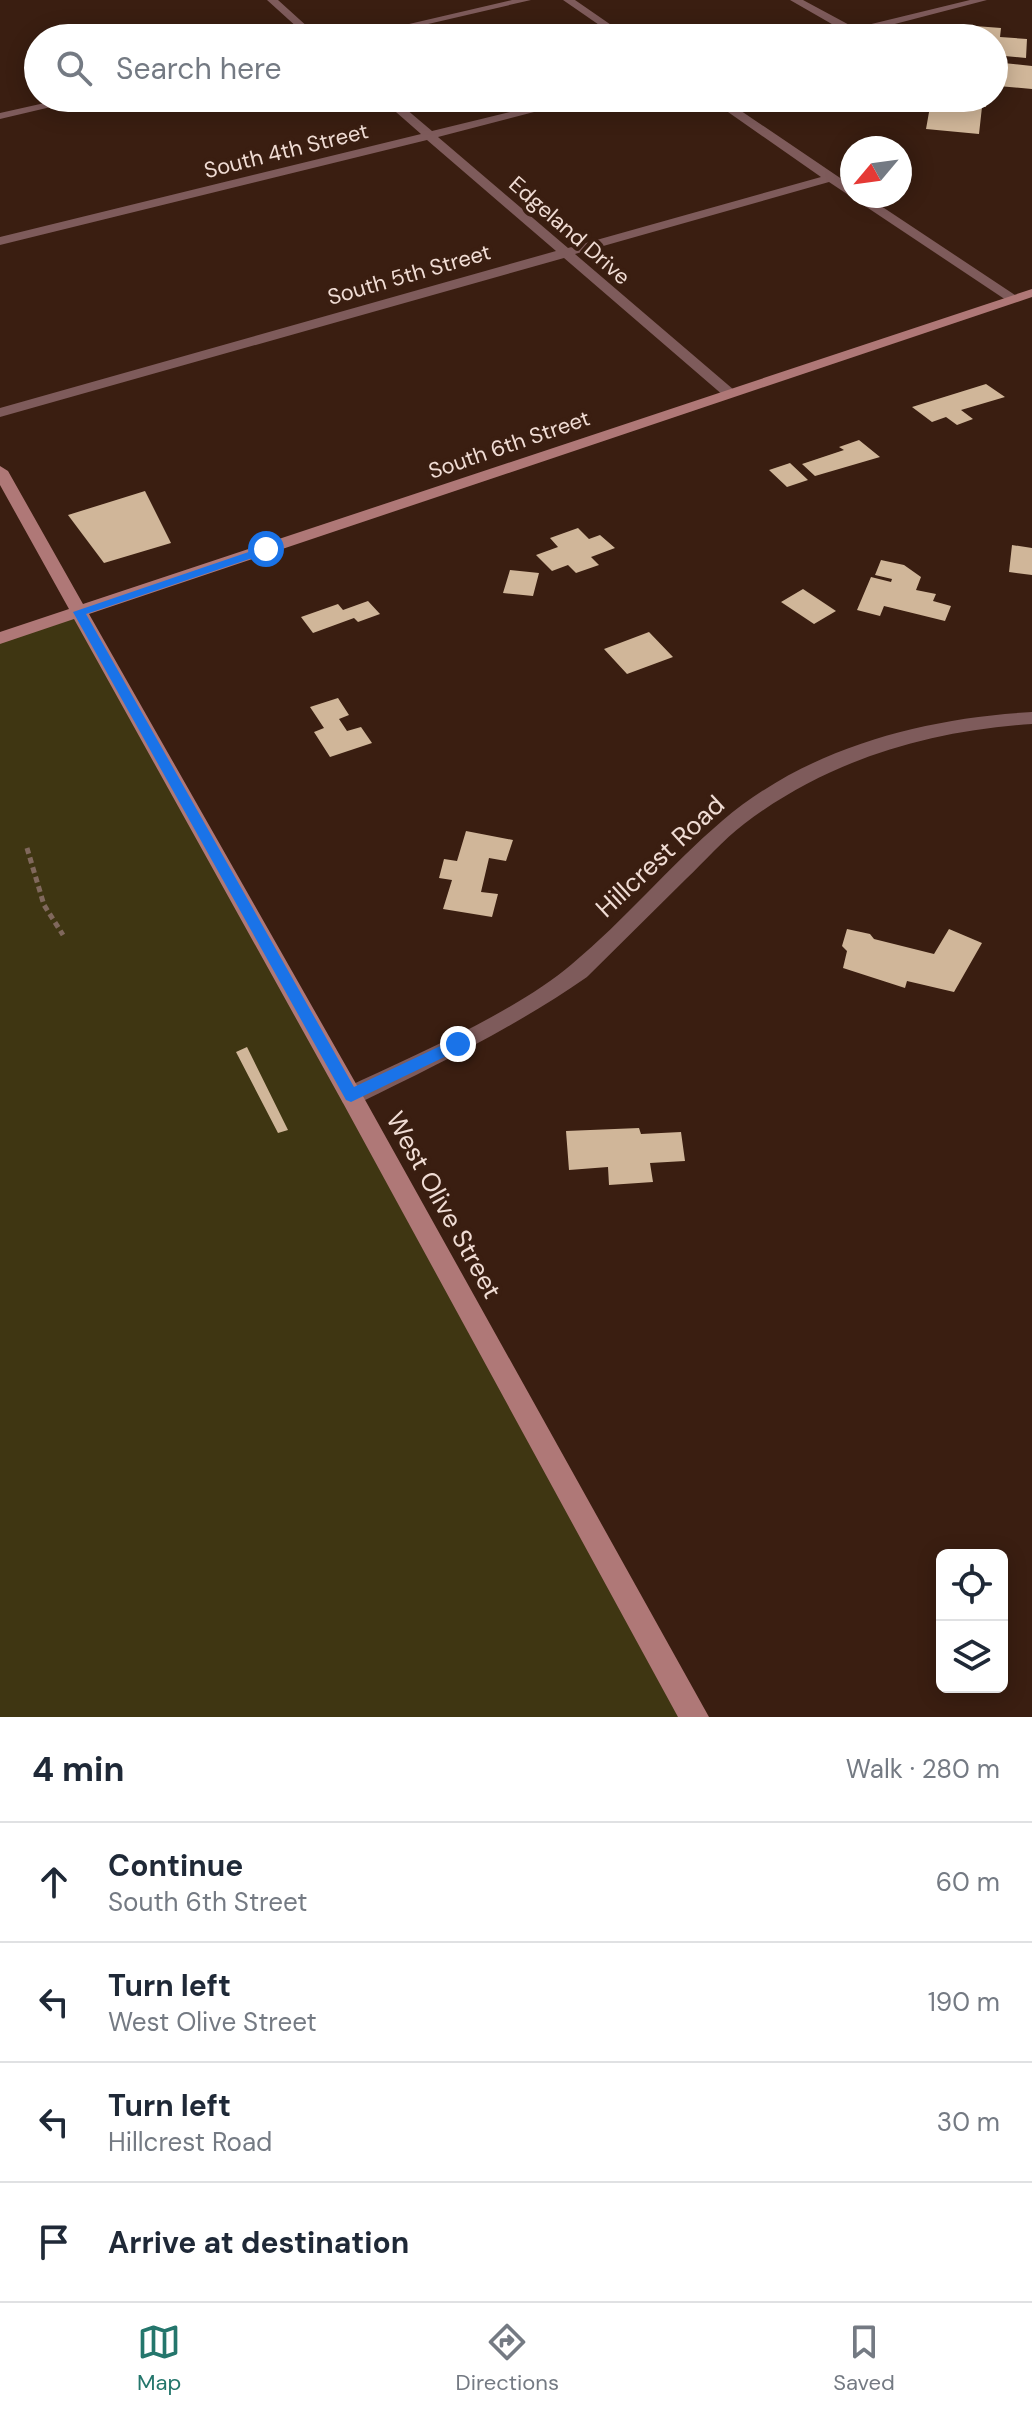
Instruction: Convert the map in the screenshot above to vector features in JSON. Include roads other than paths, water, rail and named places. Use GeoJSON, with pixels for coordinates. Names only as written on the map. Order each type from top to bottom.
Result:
{"type":"FeatureCollection","features":[{"type":"Feature","properties":{"kind":"main road","name":"South 6th Street"},"geometry":{"type":"LineString","coordinates":[[0,638],[1032,293]]}},
{"type":"Feature","properties":{"kind":"main road","name":"West Olive Street"},"geometry":{"type":"LineString","coordinates":[[0,471],[351,1096],[694,1717]]}},
{"type":"Feature","properties":{"kind":"street"},"geometry":{"type":"LineString","coordinates":[[272,0],[299,24]]}},
{"type":"Feature","properties":{"kind":"street"},"geometry":{"type":"LineString","coordinates":[[417,24],[526,0]]}},
{"type":"Feature","properties":{"kind":"street"},"geometry":{"type":"LineString","coordinates":[[568,0],[604,24]]}},
{"type":"Feature","properties":{"kind":"street"},"geometry":{"type":"LineString","coordinates":[[795,0],[839,24]]}},
{"type":"Feature","properties":{"kind":"street"},"geometry":{"type":"LineString","coordinates":[[886,24],[982,0]]}},
{"type":"Feature","properties":{"kind":"street"},"geometry":{"type":"LineString","coordinates":[[0,116],[24,111]]}},
{"type":"Feature","properties":{"kind":"street","name":"Edgeland Drive"},"geometry":{"type":"LineString","coordinates":[[403,112],[729,393]]}},
{"type":"Feature","properties":{"kind":"street","name":"South 4th Street"},"geometry":{"type":"LineString","coordinates":[[0,241],[524,112]]}},
{"type":"Feature","properties":{"kind":"street"},"geometry":{"type":"LineString","coordinates":[[734,112],[840,184]]}},
{"type":"Feature","properties":{"kind":"street","name":"South 5th Street"},"geometry":{"type":"LineString","coordinates":[[0,413],[830,178]]}},
{"type":"Feature","properties":{"kind":"street"},"geometry":{"type":"LineString","coordinates":[[876,208],[1014,299]]}},
{"type":"Feature","properties":{"kind":"street","name":"Hillcrest Road"},"geometry":{"type":"LineString","coordinates":[[351,1096],[458,1044],[552,991],[579,971],[736,820],[776,793],[829,764],[911,736],[962,725],[1032,718]]}}]}
